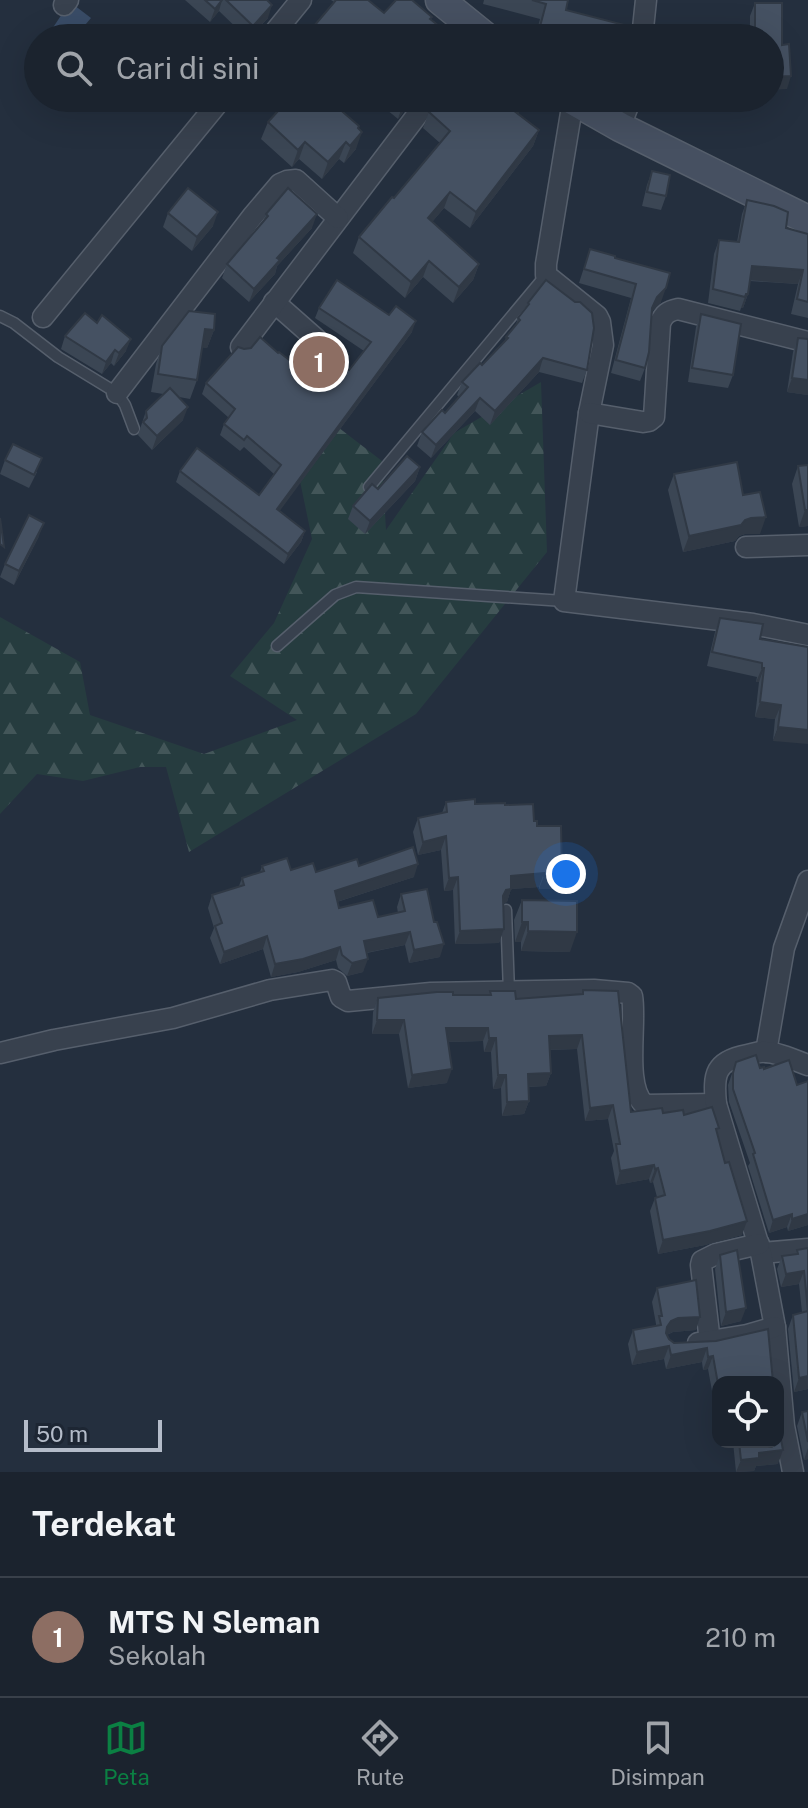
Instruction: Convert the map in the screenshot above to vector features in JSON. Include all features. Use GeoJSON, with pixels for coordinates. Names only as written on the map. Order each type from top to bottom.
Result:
{"type":"FeatureCollection","features":[{"type":"Feature","properties":{"kind":"main road"},"geometry":{"type":"LineString","coordinates":[[440,0],[467,24]]}},
{"type":"Feature","properties":{"kind":"main road"},"geometry":{"type":"LineString","coordinates":[[594,112],[808,220]]}},
{"type":"Feature","properties":{"kind":"street"},"geometry":{"type":"LineString","coordinates":[[281,24],[301,0]]}},
{"type":"Feature","properties":{"kind":"street"},"geometry":{"type":"LineString","coordinates":[[643,24],[646,0]]}},
{"type":"Feature","properties":{"kind":"street"},"geometry":{"type":"LineString","coordinates":[[43,317],[211,112]]}},
{"type":"Feature","properties":{"kind":"street"},"geometry":{"type":"LineString","coordinates":[[241,347],[419,112]]}},
{"type":"Feature","properties":{"kind":"street"},"geometry":{"type":"LineString","coordinates":[[569,112],[546,275],[597,316],[603,345],[589,413],[564,601],[753,624],[808,635]]}},
{"type":"Feature","properties":{"kind":"street"},"geometry":{"type":"LineString","coordinates":[[620,127],[626,112]]}},
{"type":"Feature","properties":{"kind":"street"},"geometry":{"type":"LineString","coordinates":[[117,393],[280,184],[296,180],[338,218]]}},
{"type":"Feature","properties":{"kind":"street"},"geometry":{"type":"LineString","coordinates":[[274,302],[316,339]]}},
{"type":"Feature","properties":{"kind":"street"},"geometry":{"type":"LineString","coordinates":[[589,413],[643,422],[654,417],[660,323],[669,311],[678,309],[808,342]]}},
{"type":"Feature","properties":{"kind":"street"},"geometry":{"type":"LineString","coordinates":[[746,547],[808,545]]}},
{"type":"Feature","properties":{"kind":"street"},"geometry":{"type":"LineString","coordinates":[[766,1052],[784,948],[808,881]]}},
{"type":"Feature","properties":{"kind":"street"},"geometry":{"type":"LineString","coordinates":[[0,1053],[173,1018],[270,990],[332,980],[336,982],[341,997],[348,1001],[431,993],[594,990],[632,996],[632,1063],[641,1103],[716,1104]]}},
{"type":"Feature","properties":{"kind":"street"},"geometry":{"type":"LineString","coordinates":[[793,1472],[784,1426],[775,1327],[760,1248],[714,1089],[721,1064],[737,1057],[766,1052],[808,1065]]}},
{"type":"Feature","properties":{"kind":"street"},"geometry":{"type":"LineString","coordinates":[[710,1342],[702,1261],[716,1254],[760,1248],[808,1249]]}},
{"type":"Feature","properties":{"kind":"street"},"geometry":{"type":"LineString","coordinates":[[674,1345],[710,1342],[775,1327]]}},
{"type":"Feature","properties":{"kind":"lane"},"geometry":{"type":"LineString","coordinates":[[369,487],[546,275]]}},
{"type":"Feature","properties":{"kind":"lane"},"geometry":{"type":"LineString","coordinates":[[0,316],[117,393],[134,429]]}},
{"type":"Feature","properties":{"kind":"lane"},"geometry":{"type":"LineString","coordinates":[[277,646],[335,595],[356,587],[564,601]]}},
{"type":"Feature","properties":{"kind":"lane"},"geometry":{"type":"LineString","coordinates":[[506,910],[509,992]]}},
{"type":"Feature","properties":{"kind":"green space"},"geometry":{"type":"Polygon","coordinates":[[[541,382],[547,552],[416,714],[189,852],[166,767],[140,767],[83,781],[37,774],[0,814],[0,617],[80,662],[90,715],[204,754],[297,720],[230,676],[274,623],[312,539],[300,481],[330,421],[382,461],[386,530],[454,433],[541,382]]]}},
{"type":"Feature","properties":{"kind":"water"},"geometry":{"type":"Polygon","coordinates":[[[70,2],[91,18],[86,24],[55,24],[70,2]]]}},
{"type":"Feature","properties":{"kind":"building"},"geometry":{"type":"Polygon","coordinates":[[[205,0],[222,0],[215,9],[205,0]]]}},
{"type":"Feature","properties":{"kind":"building"},"geometry":{"type":"Polygon","coordinates":[[[226,0],[267,0],[272,5],[255,24],[251,24],[226,0]]]}},
{"type":"Feature","properties":{"kind":"building"},"geometry":{"type":"Polygon","coordinates":[[[336,0],[368,0],[384,13],[396,0],[412,0],[436,24],[316,24],[336,0]]]}},
{"type":"Feature","properties":{"kind":"building"},"geometry":{"type":"Polygon","coordinates":[[[532,0],[568,0],[566,10],[620,24],[541,24],[546,4],[532,0]]]}},
{"type":"Feature","properties":{"kind":"building"},"geometry":{"type":"Polygon","coordinates":[[[755,3],[782,3],[782,24],[755,24],[755,3]]]}},
{"type":"Feature","properties":{"kind":"building"},"geometry":{"type":"Polygon","coordinates":[[[789,44],[791,76],[784,76],[784,45],[789,44]]]}},
{"type":"Feature","properties":{"kind":"building"},"geometry":{"type":"Polygon","coordinates":[[[277,112],[343,112],[362,132],[350,146],[346,142],[328,162],[305,142],[298,150],[268,122],[277,112]]]}},
{"type":"Feature","properties":{"kind":"building"},"geometry":{"type":"Polygon","coordinates":[[[429,112],[516,112],[539,130],[476,212],[450,192],[428,218],[479,264],[459,287],[429,261],[411,282],[359,237],[450,131],[429,112]]]}},
{"type":"Feature","properties":{"kind":"building"},"geometry":{"type":"Polygon","coordinates":[[[652,171],[670,175],[666,196],[647,192],[652,171]]]}},
{"type":"Feature","properties":{"kind":"building"},"geometry":{"type":"Polygon","coordinates":[[[188,188],[218,212],[197,237],[168,213],[188,188]]]}},
{"type":"Feature","properties":{"kind":"building"},"geometry":{"type":"Polygon","coordinates":[[[288,188],[317,214],[254,289],[227,264],[288,188]]]}},
{"type":"Feature","properties":{"kind":"building"},"geometry":{"type":"Polygon","coordinates":[[[747,200],[788,212],[786,228],[808,234],[808,302],[797,299],[803,270],[752,266],[745,297],[713,289],[719,240],[739,242],[747,200]]]}},
{"type":"Feature","properties":{"kind":"building"},"geometry":{"type":"Polygon","coordinates":[[[590,249],[670,273],[666,288],[652,308],[645,368],[616,360],[636,284],[584,269],[590,249]]]}},
{"type":"Feature","properties":{"kind":"building"},"geometry":{"type":"Polygon","coordinates":[[[337,280],[389,315],[396,306],[416,321],[277,509],[305,531],[288,554],[180,471],[197,448],[259,495],[281,465],[247,436],[244,440],[224,424],[235,409],[206,383],[238,347],[251,348],[260,337],[305,372],[324,349],[349,370],[371,342],[319,308],[337,280]]]}},
{"type":"Feature","properties":{"kind":"building"},"geometry":{"type":"Polygon","coordinates":[[[546,280],[592,313],[594,328],[587,370],[543,358],[495,411],[480,398],[436,445],[422,432],[442,410],[445,413],[468,387],[462,382],[508,338],[520,320],[518,318],[546,280]]]}},
{"type":"Feature","properties":{"kind":"building"},"geometry":{"type":"Polygon","coordinates":[[[189,311],[215,314],[214,330],[205,329],[197,380],[158,374],[162,346],[189,311]]]}},
{"type":"Feature","properties":{"kind":"building"},"geometry":{"type":"Polygon","coordinates":[[[85,313],[97,323],[102,315],[131,339],[119,353],[115,350],[106,362],[65,336],[85,313]]]}},
{"type":"Feature","properties":{"kind":"building"},"geometry":{"type":"Polygon","coordinates":[[[701,314],[741,324],[733,375],[692,368],[701,314]]]}},
{"type":"Feature","properties":{"kind":"building"},"geometry":{"type":"Polygon","coordinates":[[[798,338],[808,339],[808,380],[792,378],[798,338]]]}},
{"type":"Feature","properties":{"kind":"building"},"geometry":{"type":"Polygon","coordinates":[[[170,388],[188,407],[157,436],[143,422],[147,418],[146,411],[170,388]]]}},
{"type":"Feature","properties":{"kind":"building"},"geometry":{"type":"Polygon","coordinates":[[[13,444],[42,458],[34,475],[5,460],[13,444]]]}},
{"type":"Feature","properties":{"kind":"building"},"geometry":{"type":"Polygon","coordinates":[[[407,456],[420,467],[370,521],[353,506],[372,484],[378,489],[407,456]]]}},
{"type":"Feature","properties":{"kind":"building"},"geometry":{"type":"Polygon","coordinates":[[[737,462],[743,495],[760,492],[766,517],[751,518],[741,525],[689,536],[674,474],[737,462]]]}},
{"type":"Feature","properties":{"kind":"building"},"geometry":{"type":"Polygon","coordinates":[[[808,465],[808,510],[805,510],[798,466],[808,465]]]}},
{"type":"Feature","properties":{"kind":"building"},"geometry":{"type":"Polygon","coordinates":[[[29,515],[44,523],[19,571],[5,564],[29,515]]]}},
{"type":"Feature","properties":{"kind":"building"},"geometry":{"type":"Polygon","coordinates":[[[0,518],[4,547],[0,544],[0,518]]]}},
{"type":"Feature","properties":{"kind":"building"},"geometry":{"type":"Polygon","coordinates":[[[720,618],[763,624],[760,639],[808,647],[808,730],[778,727],[781,705],[760,702],[762,663],[712,652],[720,618]]]}},
{"type":"Feature","properties":{"kind":"building"},"geometry":{"type":"Polygon","coordinates":[[[475,799],[475,804],[533,804],[537,826],[561,826],[562,875],[511,876],[511,889],[506,890],[503,896],[504,929],[460,931],[458,877],[449,878],[446,836],[423,842],[418,818],[447,812],[446,802],[475,799]]]}},
{"type":"Feature","properties":{"kind":"building"},"geometry":{"type":"Polygon","coordinates":[[[413,847],[418,864],[335,891],[339,908],[373,900],[378,917],[405,911],[401,894],[427,889],[434,922],[437,922],[444,944],[414,950],[410,932],[364,941],[368,959],[352,963],[342,955],[340,947],[275,964],[267,936],[224,952],[215,926],[222,923],[212,895],[244,885],[242,878],[264,871],[262,866],[287,858],[291,870],[313,863],[316,872],[357,859],[359,866],[413,847]]]}},
{"type":"Feature","properties":{"kind":"building"},"geometry":{"type":"Polygon","coordinates":[[[522,900],[577,901],[577,932],[528,931],[528,922],[522,922],[522,900]]]}},
{"type":"Feature","properties":{"kind":"building"},"geometry":{"type":"Polygon","coordinates":[[[583,990],[618,991],[631,1112],[662,1108],[663,1113],[683,1110],[684,1115],[712,1107],[725,1163],[729,1162],[747,1221],[663,1240],[655,1198],[665,1195],[658,1168],[655,1169],[654,1165],[620,1171],[616,1144],[620,1144],[613,1105],[590,1108],[582,1035],[549,1036],[551,1073],[528,1074],[529,1101],[507,1102],[506,1075],[498,1075],[496,1038],[489,1038],[488,1028],[446,1028],[452,1069],[412,1075],[404,1020],[377,1020],[378,998],[437,992],[491,995],[490,991],[515,991],[516,999],[583,994],[583,990]]]}},
{"type":"Feature","properties":{"kind":"building"},"geometry":{"type":"Polygon","coordinates":[[[756,1055],[760,1068],[764,1069],[789,1060],[797,1085],[808,1081],[808,1214],[792,1219],[792,1214],[773,1220],[733,1089],[736,1062],[756,1055]]]}},
{"type":"Feature","properties":{"kind":"building"},"geometry":{"type":"Polygon","coordinates":[[[808,1248],[808,1311],[804,1271],[786,1274],[782,1256],[798,1254],[797,1250],[808,1248]]]}},
{"type":"Feature","properties":{"kind":"building"},"geometry":{"type":"Polygon","coordinates":[[[737,1250],[746,1308],[726,1312],[720,1255],[737,1250]]]}},
{"type":"Feature","properties":{"kind":"building"},"geometry":{"type":"Polygon","coordinates":[[[696,1280],[700,1317],[671,1321],[666,1333],[674,1343],[716,1341],[768,1329],[772,1376],[717,1376],[713,1356],[708,1357],[707,1348],[671,1355],[669,1346],[637,1352],[633,1330],[661,1325],[657,1288],[696,1280]]]}},
{"type":"Feature","properties":{"kind":"building"},"geometry":{"type":"Polygon","coordinates":[[[808,1311],[808,1376],[799,1378],[793,1315],[808,1311]]]}},
{"type":"Feature","properties":{"kind":"building"},"geometry":{"type":"Polygon","coordinates":[[[808,1411],[808,1442],[802,1412],[808,1411]]]}},
{"type":"Feature","properties":{"kind":"building"},"geometry":{"type":"Polygon","coordinates":[[[740,1448],[783,1448],[759,1453],[759,1458],[741,1460],[740,1448]]]}},
{"type":"Feature","properties":{"kind":"place","name":"MTS N Sleman"},"geometry":{"type":"Point","coordinates":[319,362]}}]}
